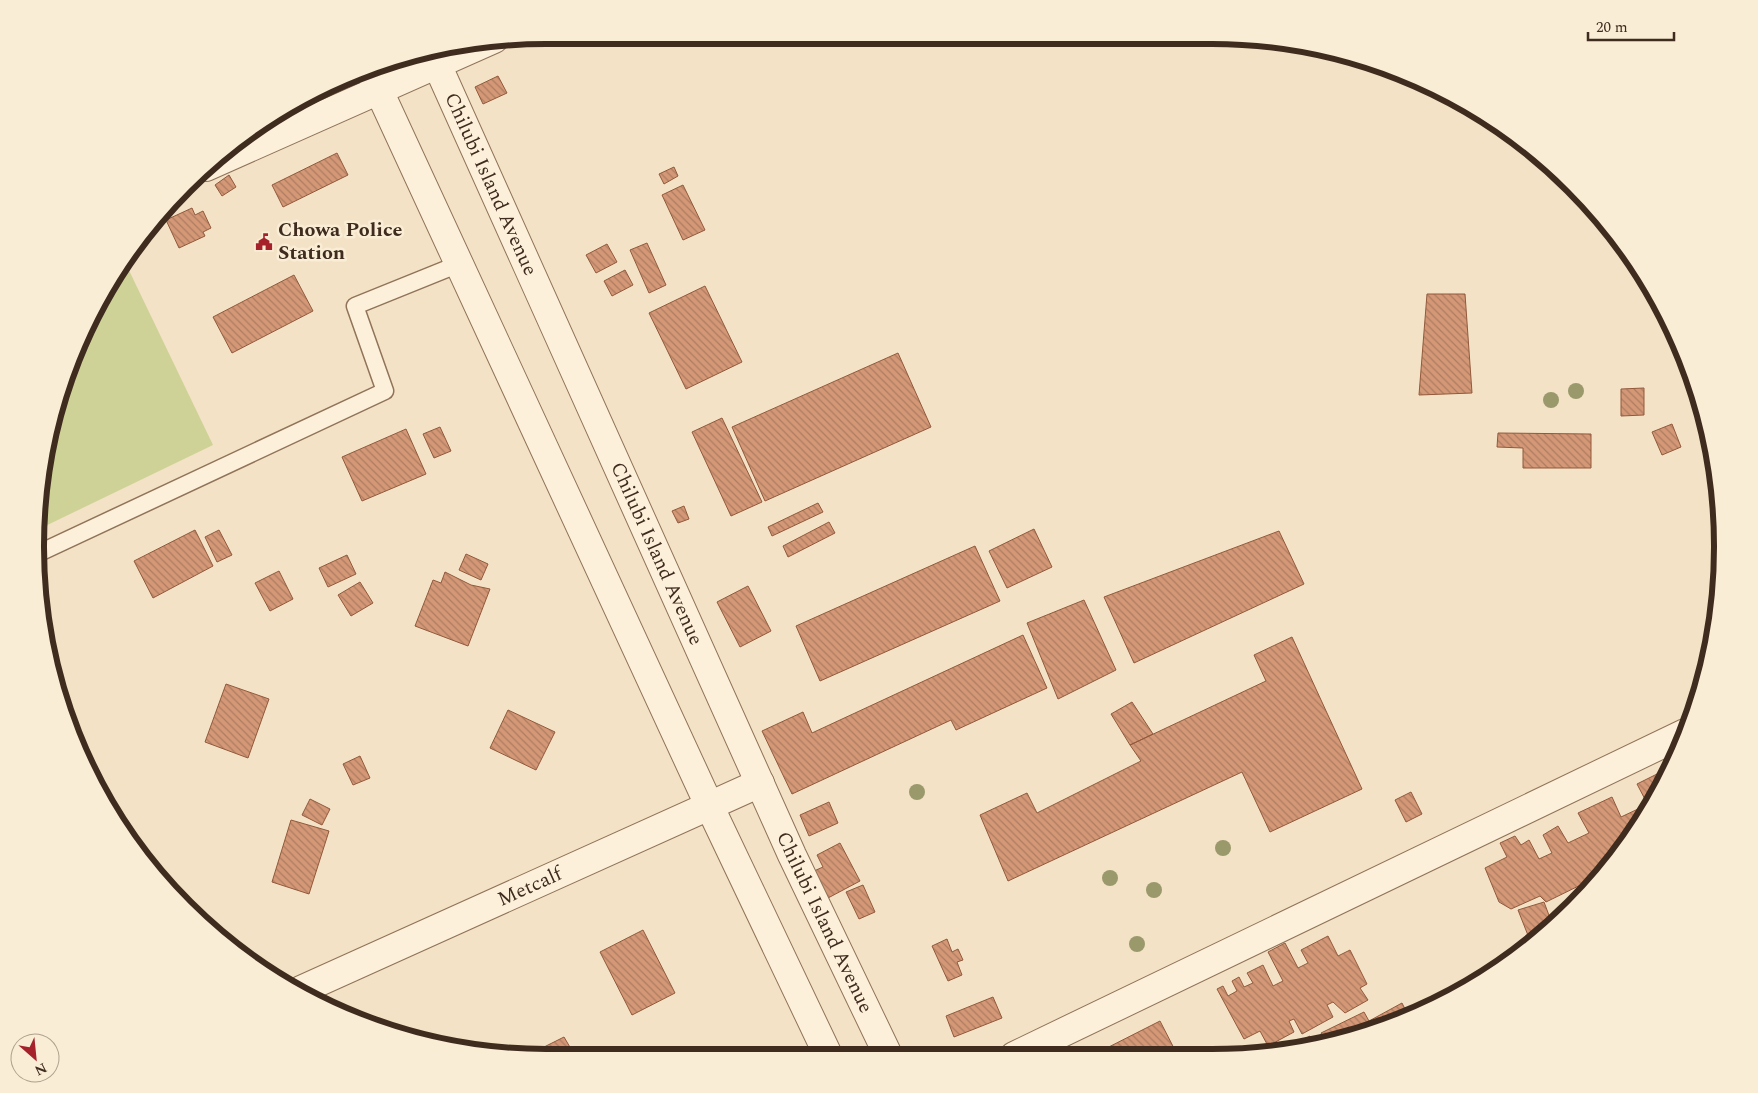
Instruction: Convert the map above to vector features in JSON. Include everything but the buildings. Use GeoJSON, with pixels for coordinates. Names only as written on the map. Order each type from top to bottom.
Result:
{"type":"FeatureCollection","features":[{"type":"Feature","properties":{"kind":"street"},"geometry":{"type":"LineString","coordinates":[[233,154],[374,80],[453,52]]}},
{"type":"Feature","properties":{"kind":"street","name":"Chilubi Island Avenue"},"geometry":{"type":"LineString","coordinates":[[435,58],[792,855],[885,1049]]}},
{"type":"Feature","properties":{"kind":"street"},"geometry":{"type":"LineString","coordinates":[[374,80],[709,805],[825,1049]]}},
{"type":"Feature","properties":{"kind":"street"},"geometry":{"type":"LineString","coordinates":[[1029,1049],[1677,737]]}},
{"type":"Feature","properties":{"kind":"street","name":"Metcalf"},"geometry":{"type":"LineString","coordinates":[[306,988],[760,783]]}},
{"type":"Feature","properties":{"kind":"lane"},"geometry":{"type":"LineString","coordinates":[[44,551],[385,391],[355,306],[459,264]]}},
{"type":"Feature","properties":{"kind":"green space"},"geometry":{"type":"Polygon","coordinates":[[[128,268],[213,445],[45,526],[53,448],[70,385],[96,324],[128,268]]]}},
{"type":"Feature","properties":{"kind":"place","name":"Chowa Police Station"},"geometry":{"type":"Point","coordinates":[264,242]}}]}
